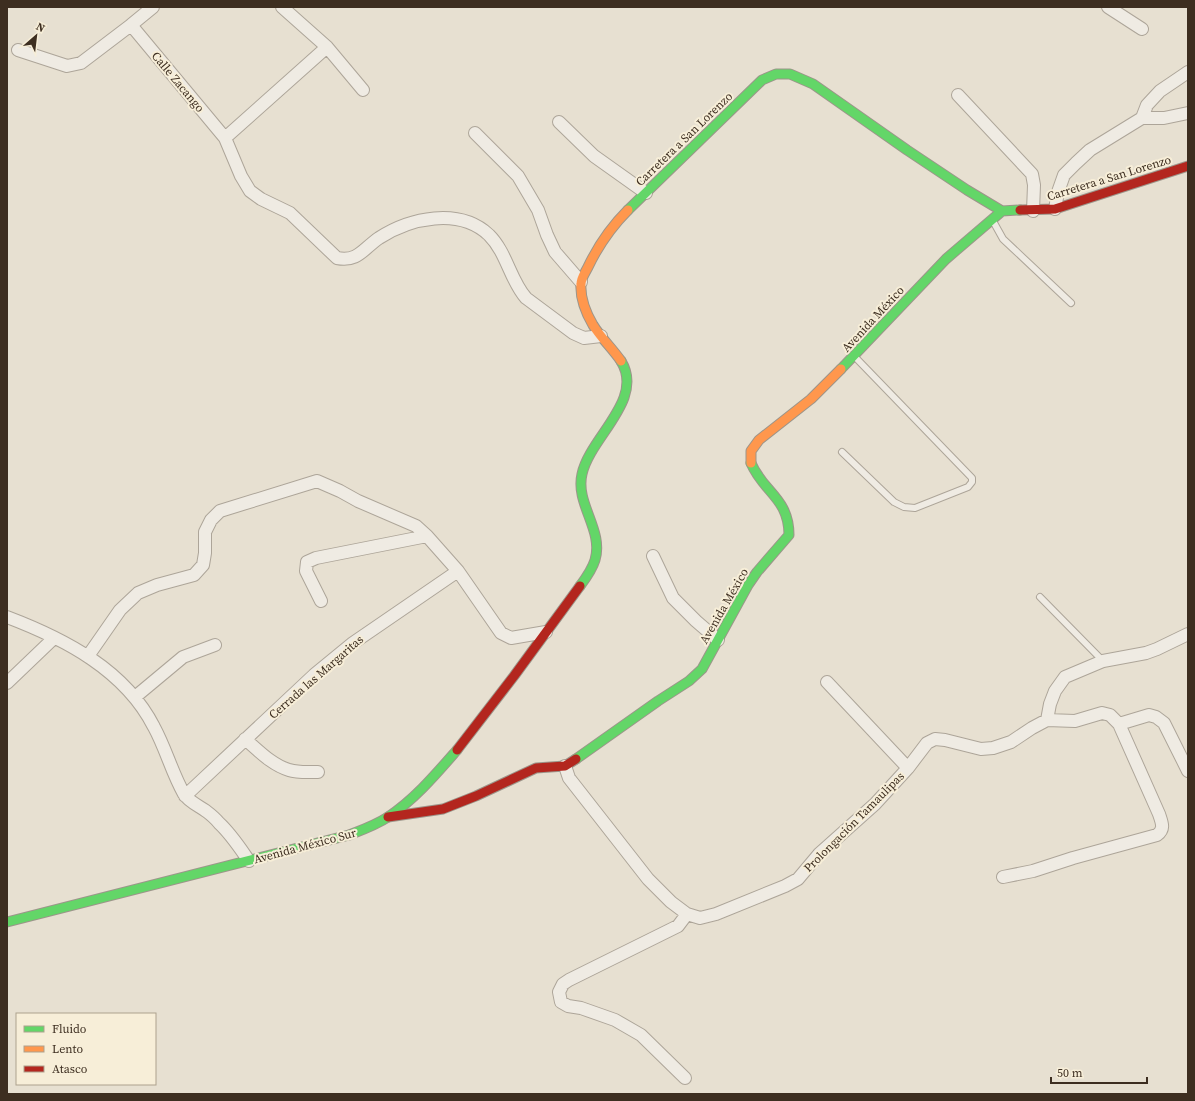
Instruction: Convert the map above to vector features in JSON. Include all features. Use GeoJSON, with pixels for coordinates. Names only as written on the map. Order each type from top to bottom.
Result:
{"type":"FeatureCollection","features":[{"type":"Feature","properties":{"kind":"street"},"geometry":{"type":"LineString","coordinates":[[18,50],[67,66],[81,63],[153,7]]}},
{"type":"Feature","properties":{"kind":"street"},"geometry":{"type":"LineString","coordinates":[[282,7],[327,47],[363,90]]}},
{"type":"Feature","properties":{"kind":"street"},"geometry":{"type":"LineString","coordinates":[[1108,7],[1142,29]]}},
{"type":"Feature","properties":{"kind":"street","name":"Calle Zacango"},"geometry":{"type":"LineString","coordinates":[[131,25],[225,138],[241,176],[250,191],[261,199],[290,213],[337,258],[346,259],[354,257],[393,230],[419,220],[453,219],[468,223],[478,227],[490,236],[499,247],[514,281],[526,298],[573,332],[584,338],[601,336]]}},
{"type":"Feature","properties":{"kind":"street"},"geometry":{"type":"LineString","coordinates":[[225,138],[327,47]]}},
{"type":"Feature","properties":{"kind":"street"},"geometry":{"type":"LineString","coordinates":[[1142,118],[1147,105],[1160,91],[1188,72]]}},
{"type":"Feature","properties":{"kind":"street","name":"Carretera a San Lorenzo"},"geometry":{"type":"LineString","coordinates":[[581,282],[594,253],[608,232],[762,80],[776,74],[790,74],[813,84],[906,150],[1002,211],[1055,209],[1188,166]]}},
{"type":"Feature","properties":{"kind":"street"},"geometry":{"type":"LineString","coordinates":[[958,95],[1032,174],[1034,185],[1032,211]]}},
{"type":"Feature","properties":{"kind":"street"},"geometry":{"type":"LineString","coordinates":[[1055,209],[1058,192],[1064,175],[1090,150],[1142,118],[1164,118],[1188,113]]}},
{"type":"Feature","properties":{"kind":"street"},"geometry":{"type":"LineString","coordinates":[[559,122],[594,156],[646,193]]}},
{"type":"Feature","properties":{"kind":"street"},"geometry":{"type":"LineString","coordinates":[[88,656],[120,610],[138,593],[157,585],[194,575],[203,565],[205,553],[205,532],[211,520],[220,511],[317,481],[358,501],[416,526],[427,536],[458,571],[501,633],[511,638],[546,632],[590,572],[596,560],[598,550],[597,540],[586,514],[580,486],[582,474],[588,456],[620,406],[627,391],[628,382],[625,367],[591,321],[584,306],[581,282],[555,252],[538,210],[518,176],[475,133]]}},
{"type":"Feature","properties":{"kind":"street","name":"Avenida México"},"geometry":{"type":"LineString","coordinates":[[388,816],[422,813],[444,808],[476,796],[536,768],[565,766],[585,754],[658,701],[689,681],[702,669],[748,585],[757,572],[789,535],[789,525],[786,513],[778,500],[755,473],[750,462],[751,451],[759,440],[806,404],[855,356],[946,259],[1002,211]]}},
{"type":"Feature","properties":{"kind":"street"},"geometry":{"type":"LineString","coordinates":[[321,601],[306,571],[307,562],[316,558],[427,536]]}},
{"type":"Feature","properties":{"kind":"street"},"geometry":{"type":"LineString","coordinates":[[653,556],[673,598],[718,640]]}},
{"type":"Feature","properties":{"kind":"street","name":"Cerrada las Margaritas"},"geometry":{"type":"LineString","coordinates":[[185,796],[314,675],[353,643],[458,571]]}},
{"type":"Feature","properties":{"kind":"street"},"geometry":{"type":"LineString","coordinates":[[7,617],[34,627],[88,656],[119,680],[135,697],[154,726],[185,796],[207,811],[221,824],[249,861]]}},
{"type":"Feature","properties":{"kind":"street","name":"Avenida México Sur"},"geometry":{"type":"LineString","coordinates":[[7,922],[206,870],[249,861],[349,835],[371,826],[388,816],[414,797],[444,766],[546,632]]}},
{"type":"Feature","properties":{"kind":"street"},"geometry":{"type":"LineString","coordinates":[[1003,877],[1033,871],[1073,858],[1156,835],[1161,831],[1163,826],[1160,814],[1119,724],[1110,715],[1102,713],[1075,721],[1047,720],[1050,704],[1055,691],[1065,677],[1103,661],[1146,653],[1188,634]]}},
{"type":"Feature","properties":{"kind":"street"},"geometry":{"type":"LineString","coordinates":[[7,684],[54,638]]}},
{"type":"Feature","properties":{"kind":"street"},"geometry":{"type":"LineString","coordinates":[[135,697],[183,657],[215,645]]}},
{"type":"Feature","properties":{"kind":"street"},"geometry":{"type":"LineString","coordinates":[[827,682],[908,768]]}},
{"type":"Feature","properties":{"kind":"street"},"geometry":{"type":"LineString","coordinates":[[1119,724],[1149,715],[1156,717],[1164,724],[1188,771]]}},
{"type":"Feature","properties":{"kind":"street","name":"Prolongación Tamaulipas"},"geometry":{"type":"LineString","coordinates":[[565,766],[569,778],[648,879],[671,902],[687,914],[700,918],[716,914],[785,886],[798,879],[819,854],[875,804],[908,768],[927,742],[935,738],[981,749],[993,748],[1011,742],[1047,720]]}},
{"type":"Feature","properties":{"kind":"street"},"geometry":{"type":"LineString","coordinates":[[246,739],[263,755],[277,765],[290,770],[318,772]]}},
{"type":"Feature","properties":{"kind":"street"},"geometry":{"type":"LineString","coordinates":[[685,1078],[641,1035],[615,1020],[581,1008],[568,1006],[561,1002],[559,992],[563,984],[569,980],[678,926],[687,914]]}},
{"type":"Feature","properties":{"kind":"lane"},"geometry":{"type":"LineString","coordinates":[[992,219],[1003,239],[1071,303]]}},
{"type":"Feature","properties":{"kind":"lane"},"geometry":{"type":"LineString","coordinates":[[842,452],[894,502],[904,507],[915,508],[968,487],[972,482],[972,478],[855,356]]}},
{"type":"Feature","properties":{"kind":"lane"},"geometry":{"type":"LineString","coordinates":[[1040,597],[1103,661]]}},
{"type":"Feature","properties":{"kind":"traffic: fast"},"geometry":{"type":"LineString","coordinates":[[628,210],[762,80],[776,74],[790,74],[813,84],[907,150],[967,190],[1002,211],[1020,210]]}},
{"type":"Feature","properties":{"kind":"traffic: fast"},"geometry":{"type":"LineString","coordinates":[[841,369],[946,259],[1002,211]]}},
{"type":"Feature","properties":{"kind":"traffic: fast"},"geometry":{"type":"LineString","coordinates":[[580,586],[592,567],[597,549],[596,538],[582,496],[582,474],[587,460],[614,418],[626,390],[627,376],[621,361]]}},
{"type":"Feature","properties":{"kind":"traffic: fast"},"geometry":{"type":"LineString","coordinates":[[576,759],[689,681],[702,669],[748,585],[757,572],[789,535],[788,522],[785,512],[756,473],[751,463]]}},
{"type":"Feature","properties":{"kind":"traffic: fast"},"geometry":{"type":"LineString","coordinates":[[7,922],[349,835],[379,822],[398,810],[425,786],[457,750]]}},
{"type":"Feature","properties":{"kind":"traffic: slow"},"geometry":{"type":"LineString","coordinates":[[621,361],[599,334],[590,320],[583,300],[581,284],[583,276],[601,244],[616,223],[628,210]]}},
{"type":"Feature","properties":{"kind":"traffic: slow"},"geometry":{"type":"LineString","coordinates":[[751,463],[751,451],[759,440],[811,399],[841,369]]}},
{"type":"Feature","properties":{"kind":"traffic: jam"},"geometry":{"type":"LineString","coordinates":[[1020,210],[1055,209],[1188,166]]}},
{"type":"Feature","properties":{"kind":"traffic: jam"},"geometry":{"type":"LineString","coordinates":[[457,750],[580,586]]}},
{"type":"Feature","properties":{"kind":"traffic: jam"},"geometry":{"type":"LineString","coordinates":[[388,817],[443,809],[476,796],[536,768],[565,766],[576,759]]}}]}
